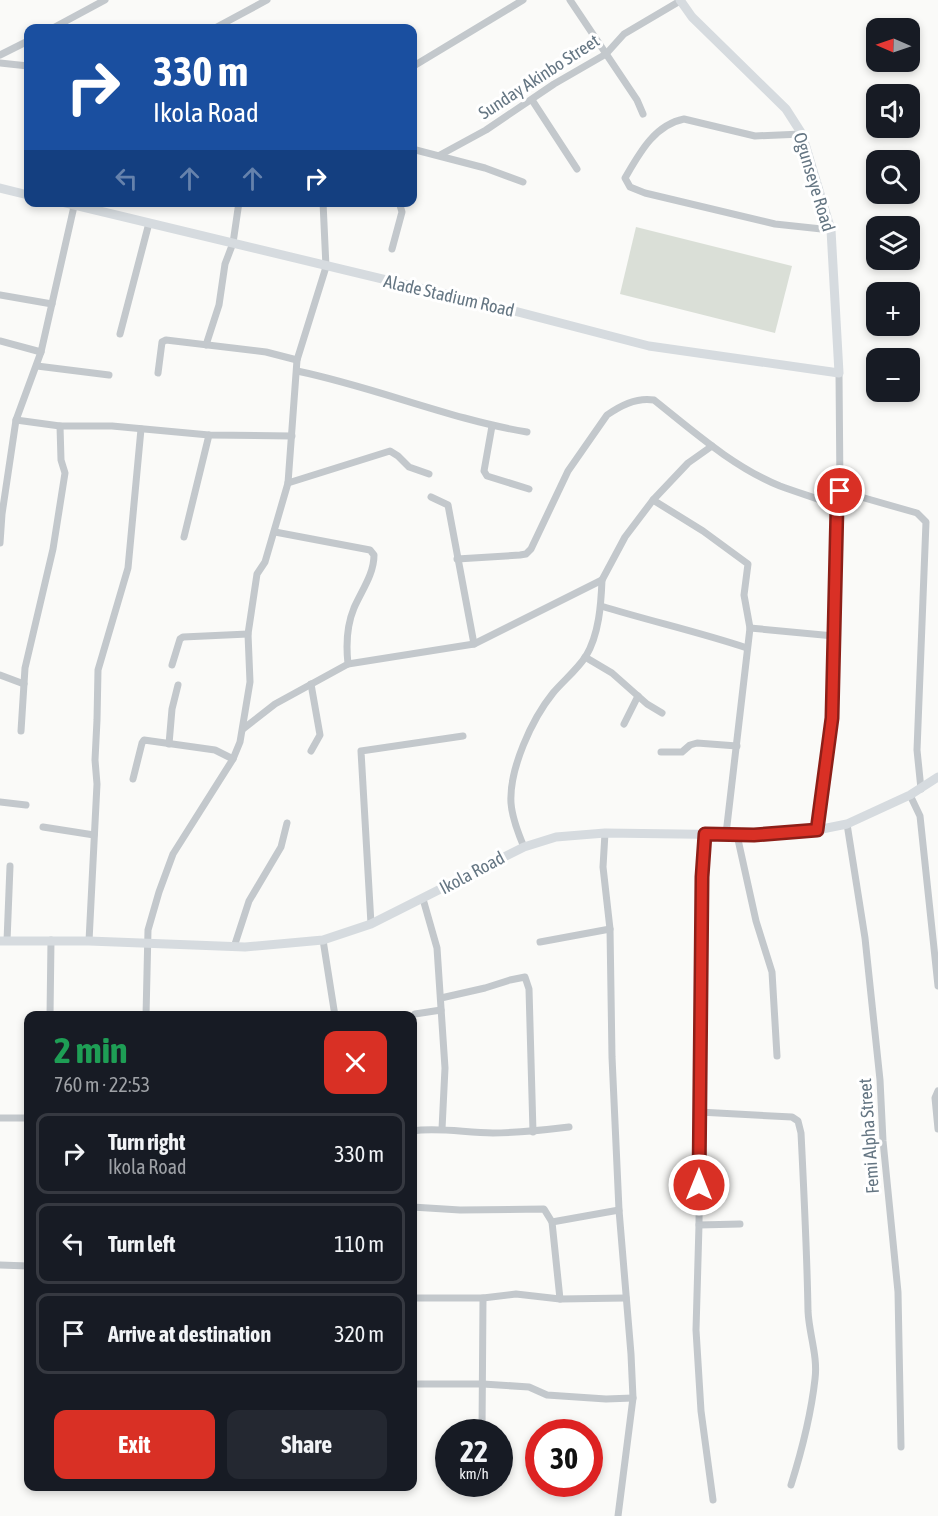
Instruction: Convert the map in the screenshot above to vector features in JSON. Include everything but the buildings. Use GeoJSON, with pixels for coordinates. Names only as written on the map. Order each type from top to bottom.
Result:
{"type":"FeatureCollection","features":[{"type":"Feature","properties":{"kind":"street"},"geometry":{"type":"LineString","coordinates":[[60,24],[105,0]]}},
{"type":"Feature","properties":{"kind":"street"},"geometry":{"type":"LineString","coordinates":[[222,24],[267,0]]}},
{"type":"Feature","properties":{"kind":"street"},"geometry":{"type":"LineString","coordinates":[[417,64],[523,0]]}},
{"type":"Feature","properties":{"kind":"street"},"geometry":{"type":"LineString","coordinates":[[570,0],[637,100],[643,114]]}},
{"type":"Feature","properties":{"kind":"street","name":"Sunday Akinbo Street"},"geometry":{"type":"LineString","coordinates":[[441,155],[486,130],[554,84],[606,54],[624,34],[680,0]]}},
{"type":"Feature","properties":{"kind":"street","name":"Ogunseye Road"},"geometry":{"type":"LineString","coordinates":[[680,0],[692,17],[786,109],[802,134],[831,230],[839,374]]}},
{"type":"Feature","properties":{"kind":"street"},"geometry":{"type":"LineString","coordinates":[[0,55],[24,43]]}},
{"type":"Feature","properties":{"kind":"street"},"geometry":{"type":"LineString","coordinates":[[0,63],[24,66]]}},
{"type":"Feature","properties":{"kind":"street"},"geometry":{"type":"LineString","coordinates":[[532,100],[577,169]]}},
{"type":"Feature","properties":{"kind":"street"},"geometry":{"type":"LineString","coordinates":[[802,134],[755,136],[684,119],[679,120],[658,131],[647,142],[625,178],[627,184],[645,193],[775,224],[831,230]]}},
{"type":"Feature","properties":{"kind":"street"},"geometry":{"type":"LineString","coordinates":[[417,152],[441,155],[523,182]]}},
{"type":"Feature","properties":{"kind":"street"},"geometry":{"type":"LineString","coordinates":[[0,188],[24,194]]}},
{"type":"Feature","properties":{"kind":"street"},"geometry":{"type":"LineString","coordinates":[[0,543],[16,420],[41,352],[73,207]]}},
{"type":"Feature","properties":{"kind":"street","name":"Alade Stadium Road"},"geometry":{"type":"LineString","coordinates":[[86,207],[326,267],[499,307],[649,346],[839,374]]}},
{"type":"Feature","properties":{"kind":"street"},"geometry":{"type":"LineString","coordinates":[[206,345],[219,305],[225,264],[233,243],[238,207]]}},
{"type":"Feature","properties":{"kind":"street"},"geometry":{"type":"LineString","coordinates":[[146,1011],[148,930],[173,854],[233,759],[243,729],[250,682],[248,634],[257,574],[265,562],[288,483],[297,360],[326,267],[323,207]]}},
{"type":"Feature","properties":{"kind":"street"},"geometry":{"type":"LineString","coordinates":[[392,249],[402,212],[400,207]]}},
{"type":"Feature","properties":{"kind":"street"},"geometry":{"type":"LineString","coordinates":[[120,334],[149,223]]}},
{"type":"Feature","properties":{"kind":"street"},"geometry":{"type":"LineString","coordinates":[[0,295],[52,304]]}},
{"type":"Feature","properties":{"kind":"street"},"geometry":{"type":"LineString","coordinates":[[0,341],[41,352]]}},
{"type":"Feature","properties":{"kind":"street"},"geometry":{"type":"LineString","coordinates":[[158,373],[164,341],[266,352],[297,360]]}},
{"type":"Feature","properties":{"kind":"street"},"geometry":{"type":"LineString","coordinates":[[37,366],[109,375]]}},
{"type":"Feature","properties":{"kind":"street"},"geometry":{"type":"LineString","coordinates":[[297,371],[492,426],[527,432]]}},
{"type":"Feature","properties":{"kind":"street"},"geometry":{"type":"LineString","coordinates":[[817,830],[832,718],[837,506],[840,491],[839,374]]}},
{"type":"Feature","properties":{"kind":"street"},"geometry":{"type":"LineString","coordinates":[[457,559],[526,554],[531,549],[567,471],[607,415],[643,398],[654,400],[712,446],[779,485],[837,506]]}},
{"type":"Feature","properties":{"kind":"street"},"geometry":{"type":"LineString","coordinates":[[16,420],[60,426],[112,426],[209,435],[292,436]]}},
{"type":"Feature","properties":{"kind":"street"},"geometry":{"type":"LineString","coordinates":[[21,731],[29,646],[53,549],[65,473],[61,460],[60,426]]}},
{"type":"Feature","properties":{"kind":"street"},"geometry":{"type":"LineString","coordinates":[[492,426],[484,471],[487,476],[529,489]]}},
{"type":"Feature","properties":{"kind":"street"},"geometry":{"type":"LineString","coordinates":[[89,941],[97,784],[95,760],[98,670],[128,568],[141,429]]}},
{"type":"Feature","properties":{"kind":"street"},"geometry":{"type":"LineString","coordinates":[[184,537],[209,435]]}},
{"type":"Feature","properties":{"kind":"street"},"geometry":{"type":"LineString","coordinates":[[524,847],[513,817],[511,786],[525,742],[548,700],[585,657],[592,644],[601,606],[602,580],[625,537],[653,500],[688,463],[712,446]]}},
{"type":"Feature","properties":{"kind":"street"},"geometry":{"type":"LineString","coordinates":[[288,483],[390,451],[409,467],[429,474]]}},
{"type":"Feature","properties":{"kind":"street"},"geometry":{"type":"LineString","coordinates":[[840,491],[917,513],[926,522],[917,750],[921,789]]}},
{"type":"Feature","properties":{"kind":"street"},"geometry":{"type":"LineString","coordinates":[[431,497],[448,505],[474,644]]}},
{"type":"Feature","properties":{"kind":"street"},"geometry":{"type":"LineString","coordinates":[[653,500],[747,562],[744,595],[750,628],[726,834]]}},
{"type":"Feature","properties":{"kind":"street"},"geometry":{"type":"LineString","coordinates":[[275,532],[370,550],[374,555],[368,582],[354,609],[349,627],[348,664]]}},
{"type":"Feature","properties":{"kind":"street"},"geometry":{"type":"LineString","coordinates":[[243,729],[275,704],[348,664],[474,644],[602,580]]}},
{"type":"Feature","properties":{"kind":"street"},"geometry":{"type":"LineString","coordinates":[[601,606],[747,648]]}},
{"type":"Feature","properties":{"kind":"street"},"geometry":{"type":"LineString","coordinates":[[750,628],[834,636]]}},
{"type":"Feature","properties":{"kind":"street"},"geometry":{"type":"LineString","coordinates":[[172,665],[180,639],[183,637],[248,634]]}},
{"type":"Feature","properties":{"kind":"street"},"geometry":{"type":"LineString","coordinates":[[585,657],[612,673],[662,713]]}},
{"type":"Feature","properties":{"kind":"street"},"geometry":{"type":"LineString","coordinates":[[0,675],[24,684]]}},
{"type":"Feature","properties":{"kind":"street"},"geometry":{"type":"LineString","coordinates":[[311,684],[320,733],[311,751]]}},
{"type":"Feature","properties":{"kind":"street"},"geometry":{"type":"LineString","coordinates":[[169,744],[172,709],[178,685]]}},
{"type":"Feature","properties":{"kind":"street"},"geometry":{"type":"LineString","coordinates":[[624,723],[638,696]]}},
{"type":"Feature","properties":{"kind":"street"},"geometry":{"type":"LineString","coordinates":[[371,924],[361,751],[463,736]]}},
{"type":"Feature","properties":{"kind":"street"},"geometry":{"type":"LineString","coordinates":[[133,779],[143,741],[215,750],[233,759]]}},
{"type":"Feature","properties":{"kind":"street"},"geometry":{"type":"LineString","coordinates":[[661,752],[682,752],[696,743],[737,746]]}},
{"type":"Feature","properties":{"kind":"street","name":"Ikola Road"},"geometry":{"type":"LineString","coordinates":[[3,941],[51,940],[234,947],[323,940],[371,924],[524,847],[556,837],[605,833],[736,835],[817,830],[848,824],[910,795],[938,777]]}},
{"type":"Feature","properties":{"kind":"street"},"geometry":{"type":"LineString","coordinates":[[910,795],[920,816],[938,986]]}},
{"type":"Feature","properties":{"kind":"street"},"geometry":{"type":"LineString","coordinates":[[0,802],[26,805]]}},
{"type":"Feature","properties":{"kind":"street"},"geometry":{"type":"LineString","coordinates":[[234,947],[249,901],[281,847],[287,823]]}},
{"type":"Feature","properties":{"kind":"street","name":"Femi Alpha Street"},"geometry":{"type":"LineString","coordinates":[[848,824],[865,938],[880,1080],[883,1141],[898,1292],[901,1447]]}},
{"type":"Feature","properties":{"kind":"street"},"geometry":{"type":"LineString","coordinates":[[43,827],[94,835]]}},
{"type":"Feature","properties":{"kind":"street"},"geometry":{"type":"LineString","coordinates":[[605,833],[603,867],[610,928],[612,1057],[619,1210],[632,1354],[633,1398],[618,1516]]}},
{"type":"Feature","properties":{"kind":"street"},"geometry":{"type":"LineString","coordinates":[[705,834],[702,877],[696,1343],[701,1411],[713,1500]]}},
{"type":"Feature","properties":{"kind":"street"},"geometry":{"type":"LineString","coordinates":[[736,835],[756,921],[772,972],[777,1056]]}},
{"type":"Feature","properties":{"kind":"street"},"geometry":{"type":"LineString","coordinates":[[3,941],[10,866]]}},
{"type":"Feature","properties":{"kind":"street"},"geometry":{"type":"LineString","coordinates":[[423,899],[437,948],[445,1068],[442,1129]]}},
{"type":"Feature","properties":{"kind":"street"},"geometry":{"type":"LineString","coordinates":[[540,942],[610,928]]}},
{"type":"Feature","properties":{"kind":"street"},"geometry":{"type":"LineString","coordinates":[[50,1011],[51,940]]}},
{"type":"Feature","properties":{"kind":"street"},"geometry":{"type":"LineString","coordinates":[[323,940],[334,1011]]}},
{"type":"Feature","properties":{"kind":"street"},"geometry":{"type":"LineString","coordinates":[[441,998],[525,977],[529,989],[533,1131]]}},
{"type":"Feature","properties":{"kind":"street"},"geometry":{"type":"LineString","coordinates":[[417,1014],[441,1010]]}},
{"type":"Feature","properties":{"kind":"street"},"geometry":{"type":"LineString","coordinates":[[938,1091],[935,1098],[938,1129]]}},
{"type":"Feature","properties":{"kind":"street"},"geometry":{"type":"LineString","coordinates":[[699,1112],[792,1117],[798,1121],[801,1133],[808,1312],[815,1360],[815,1377],[804,1443],[791,1485]]}},
{"type":"Feature","properties":{"kind":"street"},"geometry":{"type":"LineString","coordinates":[[0,1118],[24,1119]]}},
{"type":"Feature","properties":{"kind":"street"},"geometry":{"type":"LineString","coordinates":[[417,1131],[442,1129],[493,1133],[569,1127]]}},
{"type":"Feature","properties":{"kind":"street"},"geometry":{"type":"LineString","coordinates":[[417,1207],[460,1210],[544,1209],[552,1222],[560,1299]]}},
{"type":"Feature","properties":{"kind":"street"},"geometry":{"type":"LineString","coordinates":[[552,1222],[619,1210]]}},
{"type":"Feature","properties":{"kind":"street"},"geometry":{"type":"LineString","coordinates":[[699,1225],[740,1224]]}},
{"type":"Feature","properties":{"kind":"street"},"geometry":{"type":"LineString","coordinates":[[0,1265],[24,1266]]}},
{"type":"Feature","properties":{"kind":"street"},"geometry":{"type":"LineString","coordinates":[[417,1298],[483,1298],[516,1294],[560,1299],[626,1298]]}},
{"type":"Feature","properties":{"kind":"street"},"geometry":{"type":"LineString","coordinates":[[482,1419],[483,1298]]}},
{"type":"Feature","properties":{"kind":"street"},"geometry":{"type":"LineString","coordinates":[[417,1384],[483,1384],[529,1388],[547,1395],[606,1399],[633,1398]]}},
{"type":"Feature","properties":{"kind":"shaded area"},"geometry":{"type":"Polygon","coordinates":[[[636,227],[792,266],[775,333],[620,294],[636,227]]]}},
{"type":"Feature","properties":{"kind":"route"},"geometry":{"type":"LineString","coordinates":[[699,1185],[702,877],[705,834],[754,835],[817,830],[832,718],[837,506],[840,491]]}}]}
